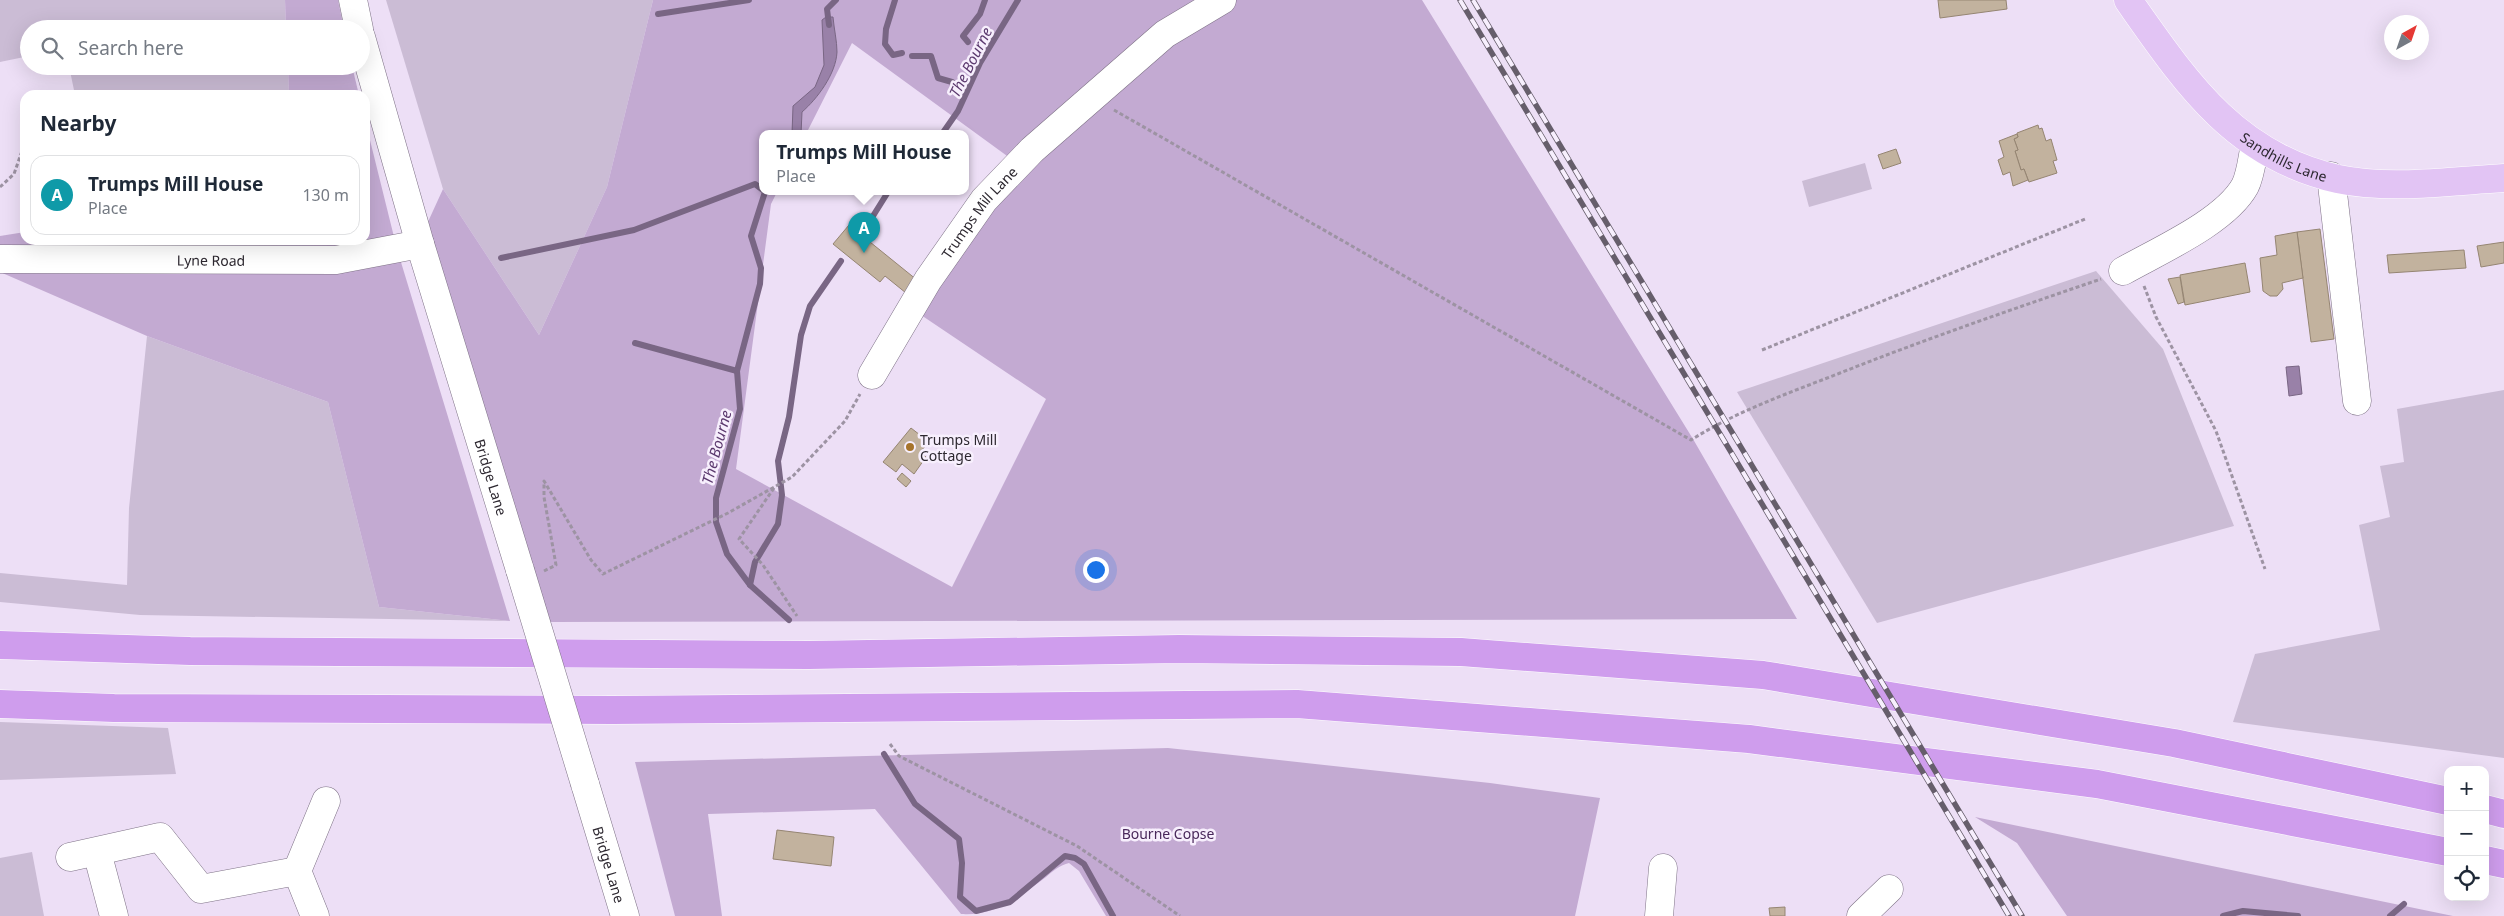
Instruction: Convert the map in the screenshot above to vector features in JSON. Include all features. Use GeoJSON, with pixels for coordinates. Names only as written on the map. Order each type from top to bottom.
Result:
{"type":"FeatureCollection","features":[{"type":"Feature","properties":{"kind":"highway"},"geometry":{"type":"LineString","coordinates":[[0,646],[190,651],[799,655],[1179,649],[1461,652],[1763,675],[2174,742],[2444,800]]}},
{"type":"Feature","properties":{"kind":"highway"},"geometry":{"type":"LineString","coordinates":[[0,704],[124,708],[613,710],[1297,704],[1749,739],[2097,784],[2444,851]]}},
{"type":"Feature","properties":{"kind":"highway"},"geometry":{"type":"LineString","coordinates":[[2489,810],[2504,814]]}},
{"type":"Feature","properties":{"kind":"highway"},"geometry":{"type":"LineString","coordinates":[[2489,861],[2504,864]]}},
{"type":"Feature","properties":{"kind":"main road","name":"Sandhills Lane"},"geometry":{"type":"LineString","coordinates":[[2128,0],[2199,96],[2223,120],[2255,145],[2292,164],[2331,176],[2398,184],[2504,178]]}},
{"type":"Feature","properties":{"kind":"street"},"geometry":{"type":"LineString","coordinates":[[353,0],[358,20]]}},
{"type":"Feature","properties":{"kind":"street","name":"Trumps Mill Lane"},"geometry":{"type":"LineString","coordinates":[[872,374],[928,280],[984,200],[1032,150],[1165,34],[1222,0]]}},
{"type":"Feature","properties":{"kind":"street","name":"Bridge Lane"},"geometry":{"type":"LineString","coordinates":[[370,69],[420,244],[625,916]]}},
{"type":"Feature","properties":{"kind":"street"},"geometry":{"type":"LineString","coordinates":[[2127,269],[2217,217],[2246,184],[2255,145]]}},
{"type":"Feature","properties":{"kind":"street"},"geometry":{"type":"LineString","coordinates":[[2331,176],[2358,401]]}},
{"type":"Feature","properties":{"kind":"street","name":"Lyne Road"},"geometry":{"type":"LineString","coordinates":[[0,259],[336,260],[420,244]]}},
{"type":"Feature","properties":{"kind":"street"},"geometry":{"type":"LineString","coordinates":[[315,916],[297,871],[326,801]]}},
{"type":"Feature","properties":{"kind":"street"},"geometry":{"type":"LineString","coordinates":[[70,857],[160,837],[201,889],[297,871]]}},
{"type":"Feature","properties":{"kind":"street"},"geometry":{"type":"LineString","coordinates":[[97,852],[114,916]]}},
{"type":"Feature","properties":{"kind":"street"},"geometry":{"type":"LineString","coordinates":[[1659,916],[1663,868]]}},
{"type":"Feature","properties":{"kind":"street"},"geometry":{"type":"LineString","coordinates":[[1861,916],[1889,888]]}},
{"type":"Feature","properties":{"kind":"path"},"geometry":{"type":"LineString","coordinates":[[1092,97],[1691,440],[1725,419],[1849,369],[1947,331],[2127,269],[2216,431],[2265,569]]}},
{"type":"Feature","properties":{"kind":"path"},"geometry":{"type":"LineString","coordinates":[[0,187],[14,174],[20,157]]}},
{"type":"Feature","properties":{"kind":"path"},"geometry":{"type":"LineString","coordinates":[[1762,350],[2085,219]]}},
{"type":"Feature","properties":{"kind":"path"},"geometry":{"type":"LineString","coordinates":[[522,576],[556,566],[544,497],[544,481],[591,560],[603,574],[706,522],[728,513],[792,477],[845,421],[872,374]]}},
{"type":"Feature","properties":{"kind":"path"},"geometry":{"type":"LineString","coordinates":[[775,487],[739,538],[763,565],[797,616]]}},
{"type":"Feature","properties":{"kind":"path"},"geometry":{"type":"LineString","coordinates":[[890,744],[899,756],[1077,846],[1180,916]]}},
{"type":"Feature","properties":{"kind":"shaded area"},"geometry":{"type":"Polygon","coordinates":[[[0,0],[285,0],[286,20],[20,20],[20,58],[0,62],[0,0]]]}},
{"type":"Feature","properties":{"kind":"shaded area"},"geometry":{"type":"Polygon","coordinates":[[[386,0],[653,0],[607,187],[539,335],[443,189],[386,0]]]}},
{"type":"Feature","properties":{"kind":"shaded area"},"geometry":{"type":"Polygon","coordinates":[[[826,17],[833,17],[837,48],[836,60],[825,85],[802,112],[801,130],[792,130],[793,106],[815,87],[824,65],[822,20],[826,17]]]}},
{"type":"Feature","properties":{"kind":"shaded area"},"geometry":{"type":"Polygon","coordinates":[[[71,75],[288,75],[289,90],[74,90],[71,75]]]}},
{"type":"Feature","properties":{"kind":"shaded area"},"geometry":{"type":"Polygon","coordinates":[[[1865,163],[1872,189],[1809,207],[1802,181],[1865,163]]]}},
{"type":"Feature","properties":{"kind":"shaded area"},"geometry":{"type":"Polygon","coordinates":[[[2096,271],[2163,349],[2234,526],[1877,623],[1737,392],[2096,271]]]}},
{"type":"Feature","properties":{"kind":"shaded area"},"geometry":{"type":"Polygon","coordinates":[[[147,336],[328,402],[379,607],[510,621],[140,615],[0,602],[0,573],[127,585],[129,508],[147,336]]]}},
{"type":"Feature","properties":{"kind":"shaded area"},"geometry":{"type":"Polygon","coordinates":[[[2299,366],[2302,394],[2289,396],[2286,367],[2299,366]]]}},
{"type":"Feature","properties":{"kind":"shaded area"},"geometry":{"type":"Polygon","coordinates":[[[2504,390],[2504,758],[2233,722],[2255,654],[2380,630],[2359,525],[2390,517],[2380,466],[2404,462],[2397,409],[2504,390]]]}},
{"type":"Feature","properties":{"kind":"shaded area"},"geometry":{"type":"Polygon","coordinates":[[[0,722],[168,728],[176,774],[0,780],[0,722]]]}},
{"type":"Feature","properties":{"kind":"shaded area"},"geometry":{"type":"Polygon","coordinates":[[[32,852],[44,916],[0,916],[0,858],[32,852]]]}},
{"type":"Feature","properties":{"kind":"green space"},"geometry":{"type":"Polygon","coordinates":[[[285,0],[338,0],[342,20],[286,20],[285,0]]]}},
{"type":"Feature","properties":{"kind":"green space"},"geometry":{"type":"Polygon","coordinates":[[[653,0],[1422,0],[1693,439],[1797,619],[550,622],[427,224],[443,189],[539,335],[607,187],[653,0]],[[852,43],[808,130],[759,130],[759,195],[776,195],[771,204],[736,469],[952,587],[1046,399],[921,315],[1014,161],[852,43]]]}},
{"type":"Feature","properties":{"kind":"green space"},"geometry":{"type":"Polygon","coordinates":[[[288,75],[354,75],[358,90],[289,90],[288,75]]]}},
{"type":"Feature","properties":{"kind":"green space"},"geometry":{"type":"Polygon","coordinates":[[[370,140],[397,249],[510,621],[379,607],[328,402],[147,336],[0,272],[0,236],[20,233],[20,245],[370,245],[370,140]]]}},
{"type":"Feature","properties":{"kind":"green space","name":"Bourne Copse"},"geometry":{"type":"Polygon","coordinates":[[[1168,748],[1490,783],[1600,798],[1575,916],[1106,916],[1079,871],[1069,863],[1057,868],[1017,898],[997,908],[974,914],[961,914],[875,809],[708,814],[722,916],[675,916],[635,762],[1168,748]]]}},
{"type":"Feature","properties":{"kind":"green space"},"geometry":{"type":"Polygon","coordinates":[[[1975,817],[2453,916],[2067,916],[2017,843],[1975,817]]]}},
{"type":"Feature","properties":{"kind":"building"},"geometry":{"type":"Polygon","coordinates":[[[1938,0],[2006,0],[2007,9],[1940,18],[1938,0]]]}},
{"type":"Feature","properties":{"kind":"building"},"geometry":{"type":"Polygon","coordinates":[[[2038,125],[2039,129],[2042,128],[2046,141],[2051,139],[2057,160],[2053,161],[2057,173],[2029,182],[2024,169],[2021,170],[2015,151],[2018,150],[2014,139],[2018,137],[2017,133],[2038,125]]]}},
{"type":"Feature","properties":{"kind":"building"},"geometry":{"type":"Polygon","coordinates":[[[2017,134],[2018,137],[2014,139],[2018,150],[2015,151],[2021,170],[2024,169],[2028,180],[2013,186],[2010,172],[2003,175],[1998,160],[2004,157],[1999,141],[2017,134]]]}},
{"type":"Feature","properties":{"kind":"building"},"geometry":{"type":"Polygon","coordinates":[[[1896,149],[1901,163],[1883,169],[1878,155],[1896,149]]]}},
{"type":"Feature","properties":{"kind":"building"},"geometry":{"type":"Polygon","coordinates":[[[849,225],[917,280],[906,293],[885,276],[880,282],[833,244],[849,225]]]}},
{"type":"Feature","properties":{"kind":"building"},"geometry":{"type":"Polygon","coordinates":[[[2320,229],[2334,339],[2311,342],[2297,232],[2320,229]]]}},
{"type":"Feature","properties":{"kind":"building"},"geometry":{"type":"Polygon","coordinates":[[[2297,232],[2303,278],[2282,283],[2283,289],[2277,296],[2270,296],[2263,291],[2260,258],[2277,255],[2275,236],[2297,232]]]}},
{"type":"Feature","properties":{"kind":"building"},"geometry":{"type":"Polygon","coordinates":[[[2504,242],[2504,263],[2481,267],[2477,246],[2504,242]]]}},
{"type":"Feature","properties":{"kind":"building"},"geometry":{"type":"Polygon","coordinates":[[[2464,250],[2466,268],[2389,273],[2387,255],[2464,250]]]}},
{"type":"Feature","properties":{"kind":"building"},"geometry":{"type":"Polygon","coordinates":[[[2245,263],[2250,292],[2185,305],[2180,275],[2245,263]]]}},
{"type":"Feature","properties":{"kind":"building"},"geometry":{"type":"Polygon","coordinates":[[[2180,277],[2184,302],[2178,304],[2168,279],[2180,277]]]}},
{"type":"Feature","properties":{"kind":"building","name":"Trumps Mill Cottage"},"geometry":{"type":"Polygon","coordinates":[[[911,428],[929,442],[920,452],[926,457],[914,474],[902,464],[896,472],[883,462],[911,428]]]}},
{"type":"Feature","properties":{"kind":"building"},"geometry":{"type":"Polygon","coordinates":[[[902,473],[911,481],[906,487],[897,479],[902,473]]]}},
{"type":"Feature","properties":{"kind":"building"},"geometry":{"type":"Polygon","coordinates":[[[777,830],[834,837],[831,866],[773,859],[777,830]]]}},
{"type":"Feature","properties":{"kind":"building"},"geometry":{"type":"Polygon","coordinates":[[[1785,907],[1785,916],[1770,916],[1769,908],[1785,907]]]}},
{"type":"Feature","properties":{"kind":"waterway"},"geometry":{"type":"LineString","coordinates":[[658,14],[749,0]]}},
{"type":"Feature","properties":{"kind":"waterway","name":"The Bourne"},"geometry":{"type":"LineString","coordinates":[[829,25],[827,9],[836,0]]}},
{"type":"Feature","properties":{"kind":"waterway"},"geometry":{"type":"LineString","coordinates":[[895,0],[886,29],[885,44],[893,55],[902,53]]}},
{"type":"Feature","properties":{"kind":"waterway"},"geometry":{"type":"LineString","coordinates":[[968,42],[963,36],[980,14],[985,0]]}},
{"type":"Feature","properties":{"kind":"waterway","name":"The Bourne"},"geometry":{"type":"LineString","coordinates":[[945,130],[958,111],[980,63],[1018,0]]}},
{"type":"Feature","properties":{"kind":"waterway"},"geometry":{"type":"LineString","coordinates":[[912,56],[931,56],[938,78],[952,82]]}},
{"type":"Feature","properties":{"kind":"waterway"},"geometry":{"type":"LineString","coordinates":[[501,258],[634,230],[755,184],[759,187]]}},
{"type":"Feature","properties":{"kind":"waterway","name":"The Bourne"},"geometry":{"type":"LineString","coordinates":[[764,195],[751,236],[761,268],[760,284],[737,371],[740,409],[716,498],[716,522],[727,554],[750,585],[789,620]]}},
{"type":"Feature","properties":{"kind":"waterway","name":"The Bourne"},"geometry":{"type":"LineString","coordinates":[[868,224],[886,195]]}},
{"type":"Feature","properties":{"kind":"waterway","name":"The Bourne"},"geometry":{"type":"LineString","coordinates":[[750,585],[755,562],[778,524],[782,495],[778,461],[789,417],[801,335],[810,306],[841,261]]}},
{"type":"Feature","properties":{"kind":"waterway"},"geometry":{"type":"LineString","coordinates":[[635,343],[737,371]]}},
{"type":"Feature","properties":{"kind":"waterway"},"geometry":{"type":"LineString","coordinates":[[884,754],[915,804],[959,839],[962,863],[960,897],[976,911],[1010,902],[1065,856],[1075,858],[1084,864],[1113,916]]}},
{"type":"Feature","properties":{"kind":"waterway","name":"The Bourne"},"geometry":{"type":"LineString","coordinates":[[2390,916],[2404,904]]}},
{"type":"Feature","properties":{"kind":"waterway","name":"The Bourne"},"geometry":{"type":"LineString","coordinates":[[2223,916],[2243,911],[2298,916]]}},
{"type":"Feature","properties":{"kind":"railway"},"geometry":{"type":"LineString","coordinates":[[1460,0],[2009,916]]}},
{"type":"Feature","properties":{"kind":"railway"},"geometry":{"type":"LineString","coordinates":[[1473,0],[2022,916]]}},
{"type":"Feature","properties":{"kind":"place","name":"Trumps Mill House"},"geometry":{"type":"Point","coordinates":[864,253]}},
{"type":"Feature","properties":{"kind":"place","name":"Trumps Mill Cottage"},"geometry":{"type":"Point","coordinates":[910,447]}}]}
